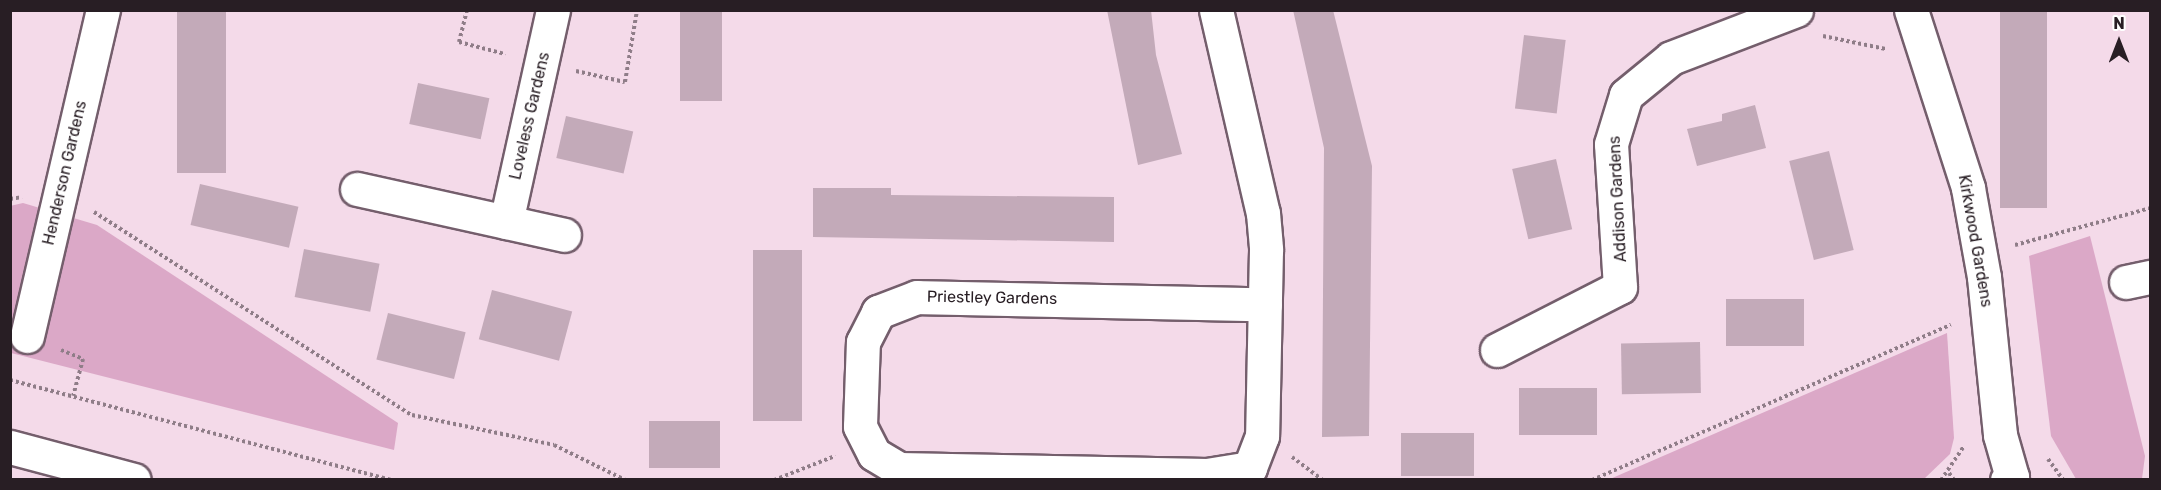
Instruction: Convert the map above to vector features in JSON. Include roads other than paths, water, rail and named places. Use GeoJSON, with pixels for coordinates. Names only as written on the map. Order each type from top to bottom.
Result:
{"type":"FeatureCollection","features":[{"type":"Feature","properties":{"kind":"main road","name":"Henderson Gardens"},"geometry":{"type":"LineString","coordinates":[[27,336],[103,10]]}},
{"type":"Feature","properties":{"kind":"main road","name":"Loveless Gardens"},"geometry":{"type":"LineString","coordinates":[[506,222],[553,10]]}},
{"type":"Feature","properties":{"kind":"main road"},"geometry":{"type":"LineString","coordinates":[[1216,10],[1257,174],[1266,250],[1265,304]]}},
{"type":"Feature","properties":{"kind":"main road","name":"Addison Gardens"},"geometry":{"type":"LineString","coordinates":[[1497,350],[1620,287],[1611,144],[1626,95],[1671,58],[1796,10]]}},
{"type":"Feature","properties":{"kind":"main road","name":"Kirkwood Gardens"},"geometry":{"type":"LineString","coordinates":[[1911,10],[1931,58],[1968,188],[1988,310],[2000,435],[2009,478]]}},
{"type":"Feature","properties":{"kind":"main road"},"geometry":{"type":"LineString","coordinates":[[357,189],[564,235]]}},
{"type":"Feature","properties":{"kind":"main road","name":"Priestley Gardens"},"geometry":{"type":"LineString","coordinates":[[917,297],[1265,304],[1262,436],[1250,468],[1207,475],[899,469],[874,454],[860,426],[863,342],[878,312],[917,297]]}},
{"type":"Feature","properties":{"kind":"main road"},"geometry":{"type":"LineString","coordinates":[[10,447],[134,480]]}}]}
